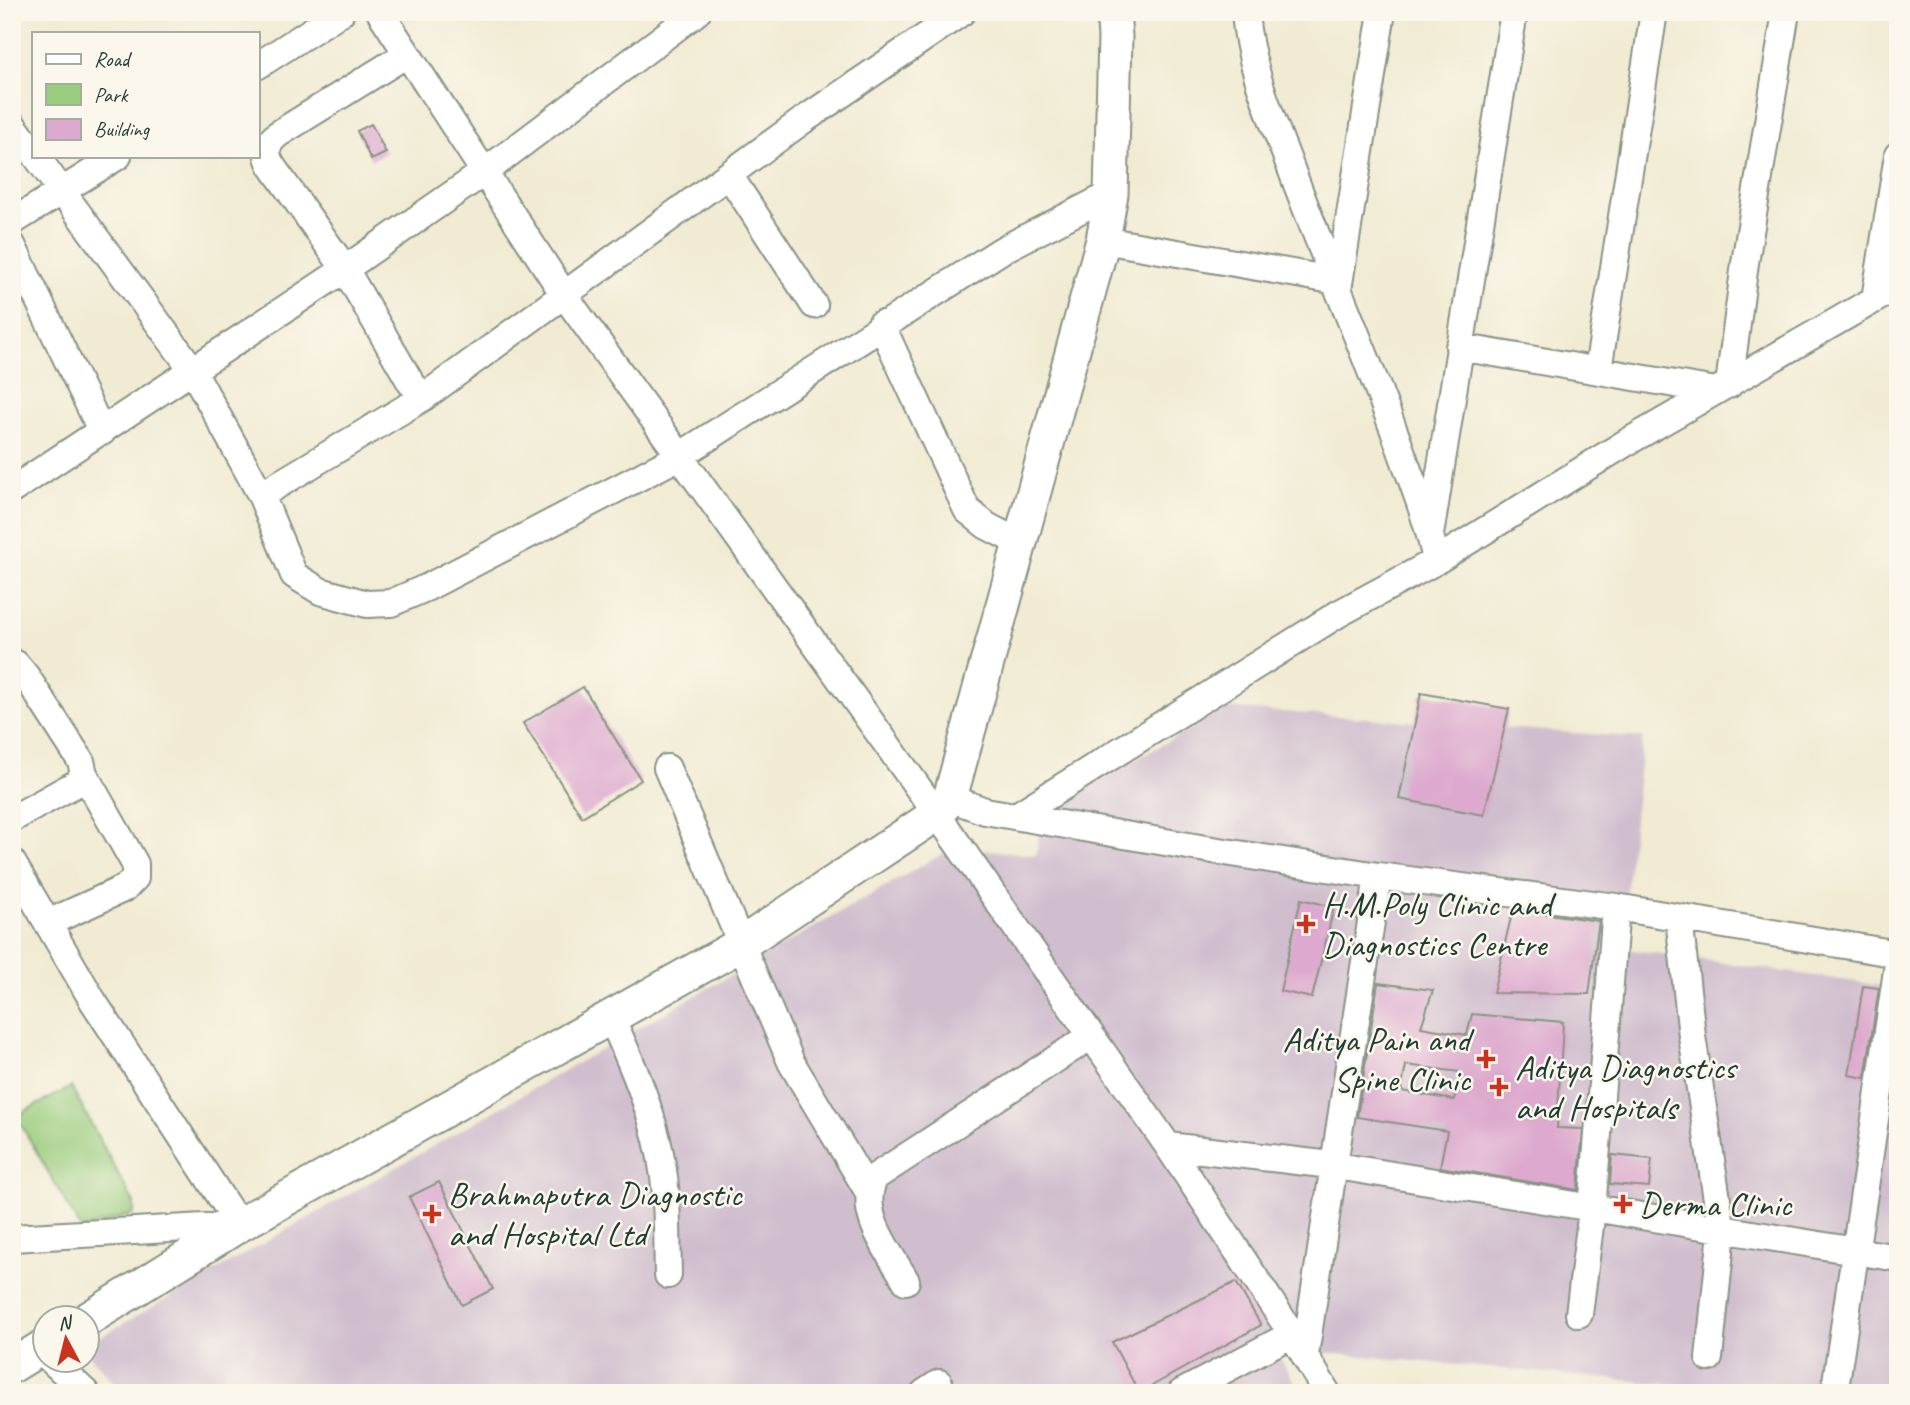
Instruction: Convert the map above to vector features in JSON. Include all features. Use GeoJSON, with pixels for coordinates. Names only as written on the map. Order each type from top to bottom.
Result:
{"type":"FeatureCollection","features":[{"type":"Feature","properties":{"kind":"main road"},"geometry":{"type":"LineString","coordinates":[[102,1310],[239,1225],[743,943],[943,806],[1020,542],[1103,240],[1111,194],[1115,36],[1113,12]]}},
{"type":"Feature","properties":{"kind":"main road"},"geometry":{"type":"LineString","coordinates":[[12,1366],[32,1358]]}},
{"type":"Feature","properties":{"kind":"street"},"geometry":{"type":"LineString","coordinates":[[259,65],[341,12]]}},
{"type":"Feature","properties":{"kind":"street"},"geometry":{"type":"LineString","coordinates":[[380,12],[565,296],[678,457],[943,806],[1091,1036],[1168,1146],[1299,1345],[1327,1393]]}},
{"type":"Feature","properties":{"kind":"street"},"geometry":{"type":"LineString","coordinates":[[12,490],[345,269],[483,173],[697,12]]}},
{"type":"Feature","properties":{"kind":"street"},"geometry":{"type":"LineString","coordinates":[[261,495],[424,397],[729,175],[962,12]]}},
{"type":"Feature","properties":{"kind":"street"},"geometry":{"type":"LineString","coordinates":[[1245,12],[1247,33],[1260,86],[1335,286],[1373,374],[1431,533],[1436,561]]}},
{"type":"Feature","properties":{"kind":"street"},"geometry":{"type":"LineString","coordinates":[[1335,286],[1382,12]]}},
{"type":"Feature","properties":{"kind":"street"},"geometry":{"type":"LineString","coordinates":[[1431,533],[1514,12]]}},
{"type":"Feature","properties":{"kind":"street"},"geometry":{"type":"LineString","coordinates":[[1598,370],[1654,12]]}},
{"type":"Feature","properties":{"kind":"street"},"geometry":{"type":"LineString","coordinates":[[1722,388],[1786,12]]}},
{"type":"Feature","properties":{"kind":"street"},"geometry":{"type":"LineString","coordinates":[[407,54],[278,134],[266,149],[272,166],[345,269],[411,383],[424,397]]}},
{"type":"Feature","properties":{"kind":"street"},"geometry":{"type":"LineString","coordinates":[[12,124],[32,150]]}},
{"type":"Feature","properties":{"kind":"street"},"geometry":{"type":"LineString","coordinates":[[1875,299],[1898,155]]}},
{"type":"Feature","properties":{"kind":"street"},"geometry":{"type":"LineString","coordinates":[[38,158],[192,369],[261,495],[294,575],[313,588],[345,600],[382,604],[428,587],[678,457],[881,324],[1002,250],[1111,194]]}},
{"type":"Feature","properties":{"kind":"street"},"geometry":{"type":"LineString","coordinates":[[12,222],[115,158]]}},
{"type":"Feature","properties":{"kind":"street"},"geometry":{"type":"LineString","coordinates":[[729,175],[814,305]]}},
{"type":"Feature","properties":{"kind":"street"},"geometry":{"type":"LineString","coordinates":[[1103,240],[1335,286]]}},
{"type":"Feature","properties":{"kind":"street"},"geometry":{"type":"LineString","coordinates":[[12,245],[102,432]]}},
{"type":"Feature","properties":{"kind":"street"},"geometry":{"type":"LineString","coordinates":[[1016,816],[1338,614],[1436,561],[1722,388],[1898,286]]}},
{"type":"Feature","properties":{"kind":"street"},"geometry":{"type":"LineString","coordinates":[[881,324],[967,510],[987,526],[1020,542]]}},
{"type":"Feature","properties":{"kind":"street"},"geometry":{"type":"LineString","coordinates":[[1460,346],[1722,388]]}},
{"type":"Feature","properties":{"kind":"street"},"geometry":{"type":"LineString","coordinates":[[12,666],[16,664],[81,761],[84,774],[135,864],[135,878],[125,888],[48,923]]}},
{"type":"Feature","properties":{"kind":"street"},"geometry":{"type":"LineString","coordinates":[[667,768],[791,1062],[868,1191],[872,1218],[906,1281]]}},
{"type":"Feature","properties":{"kind":"street"},"geometry":{"type":"LineString","coordinates":[[12,820],[77,783],[84,774]]}},
{"type":"Feature","properties":{"kind":"street"},"geometry":{"type":"LineString","coordinates":[[943,806],[1377,876],[1616,907],[1898,954]]}},
{"type":"Feature","properties":{"kind":"street"},"geometry":{"type":"LineString","coordinates":[[12,862],[93,1001],[239,1225],[12,1238]]}},
{"type":"Feature","properties":{"kind":"street"},"geometry":{"type":"LineString","coordinates":[[1299,1345],[1331,1166],[1377,876]]}},
{"type":"Feature","properties":{"kind":"street"},"geometry":{"type":"LineString","coordinates":[[1578,1314],[1592,1210],[1616,907]]}},
{"type":"Feature","properties":{"kind":"street"},"geometry":{"type":"LineString","coordinates":[[1679,918],[1692,1036],[1722,1232],[1709,1358]]}},
{"type":"Feature","properties":{"kind":"street"},"geometry":{"type":"LineString","coordinates":[[1836,1382],[1858,1252],[1898,964]]}},
{"type":"Feature","properties":{"kind":"street"},"geometry":{"type":"LineString","coordinates":[[611,1017],[640,1085],[659,1152],[664,1178],[668,1275]]}},
{"type":"Feature","properties":{"kind":"street"},"geometry":{"type":"LineString","coordinates":[[868,1191],[875,1178],[886,1168],[1091,1036]]}},
{"type":"Feature","properties":{"kind":"street"},"geometry":{"type":"LineString","coordinates":[[1168,1146],[1331,1166],[1722,1232],[1898,1258]]}},
{"type":"Feature","properties":{"kind":"street"},"geometry":{"type":"LineString","coordinates":[[1181,1393],[1299,1345]]}},
{"type":"Feature","properties":{"kind":"street"},"geometry":{"type":"LineString","coordinates":[[67,1374],[86,1393]]}},
{"type":"Feature","properties":{"kind":"shaded area"},"geometry":{"type":"Polygon","coordinates":[[[1226,708],[1643,738],[1620,948],[1898,988],[1898,1393],[1764,1393],[1274,1348],[1301,1393],[124,1393],[102,1369],[102,1336],[954,847],[1036,855],[1041,814],[1226,708]]]}},
{"type":"Feature","properties":{"kind":"green space"},"geometry":{"type":"Polygon","coordinates":[[[71,1087],[134,1203],[134,1214],[81,1229],[16,1116],[71,1087]]]}},
{"type":"Feature","properties":{"kind":"building"},"geometry":{"type":"Polygon","coordinates":[[[371,124],[386,153],[371,160],[357,131],[371,124]]]}},
{"type":"Feature","properties":{"kind":"building"},"geometry":{"type":"Polygon","coordinates":[[[583,687],[641,780],[582,817],[523,723],[583,687]]]}},
{"type":"Feature","properties":{"kind":"building"},"geometry":{"type":"Polygon","coordinates":[[[1421,693],[1509,709],[1484,815],[1399,799],[1421,693]]]}},
{"type":"Feature","properties":{"kind":"building"},"geometry":{"type":"Polygon","coordinates":[[[1301,899],[1334,907],[1312,998],[1280,991],[1301,899]]]}},
{"type":"Feature","properties":{"kind":"building"},"geometry":{"type":"Polygon","coordinates":[[[1513,909],[1599,921],[1589,994],[1493,993],[1513,909]]]}},
{"type":"Feature","properties":{"kind":"building"},"geometry":{"type":"Polygon","coordinates":[[[1378,983],[1433,990],[1421,1027],[1467,1035],[1472,1014],[1563,1022],[1557,1128],[1583,1129],[1578,1190],[1440,1167],[1447,1131],[1357,1117],[1378,983]],[[1406,1065],[1401,1091],[1454,1100],[1460,1072],[1406,1065]]]}},
{"type":"Feature","properties":{"kind":"building"},"geometry":{"type":"Polygon","coordinates":[[[1863,986],[1879,988],[1865,1078],[1849,1075],[1863,986]]]}},
{"type":"Feature","properties":{"kind":"building"},"geometry":{"type":"Polygon","coordinates":[[[1612,1155],[1652,1159],[1649,1187],[1610,1184],[1612,1155]]]}},
{"type":"Feature","properties":{"kind":"building"},"geometry":{"type":"Polygon","coordinates":[[[439,1182],[493,1289],[462,1305],[409,1197],[439,1182]]]}},
{"type":"Feature","properties":{"kind":"building"},"geometry":{"type":"Polygon","coordinates":[[[1236,1282],[1261,1325],[1139,1393],[1112,1342],[1236,1282]]]}},
{"type":"Feature","properties":{"kind":"place","name":"H.M.Poly Clinic and Diagnostics Centre"},"geometry":{"type":"Point","coordinates":[1306,924]}},
{"type":"Feature","properties":{"kind":"place","name":"Aditya Pain and Spine Clinic"},"geometry":{"type":"Point","coordinates":[1486,1059]}},
{"type":"Feature","properties":{"kind":"place","name":"Aditya Diagnostics and Hospitals"},"geometry":{"type":"Point","coordinates":[1499,1087]}},
{"type":"Feature","properties":{"kind":"place","name":"Derma Clinic"},"geometry":{"type":"Point","coordinates":[1623,1204]}},
{"type":"Feature","properties":{"kind":"place","name":"Brahmaputra Diagnostic and Hospital Ltd"},"geometry":{"type":"Point","coordinates":[432,1214]}}]}
